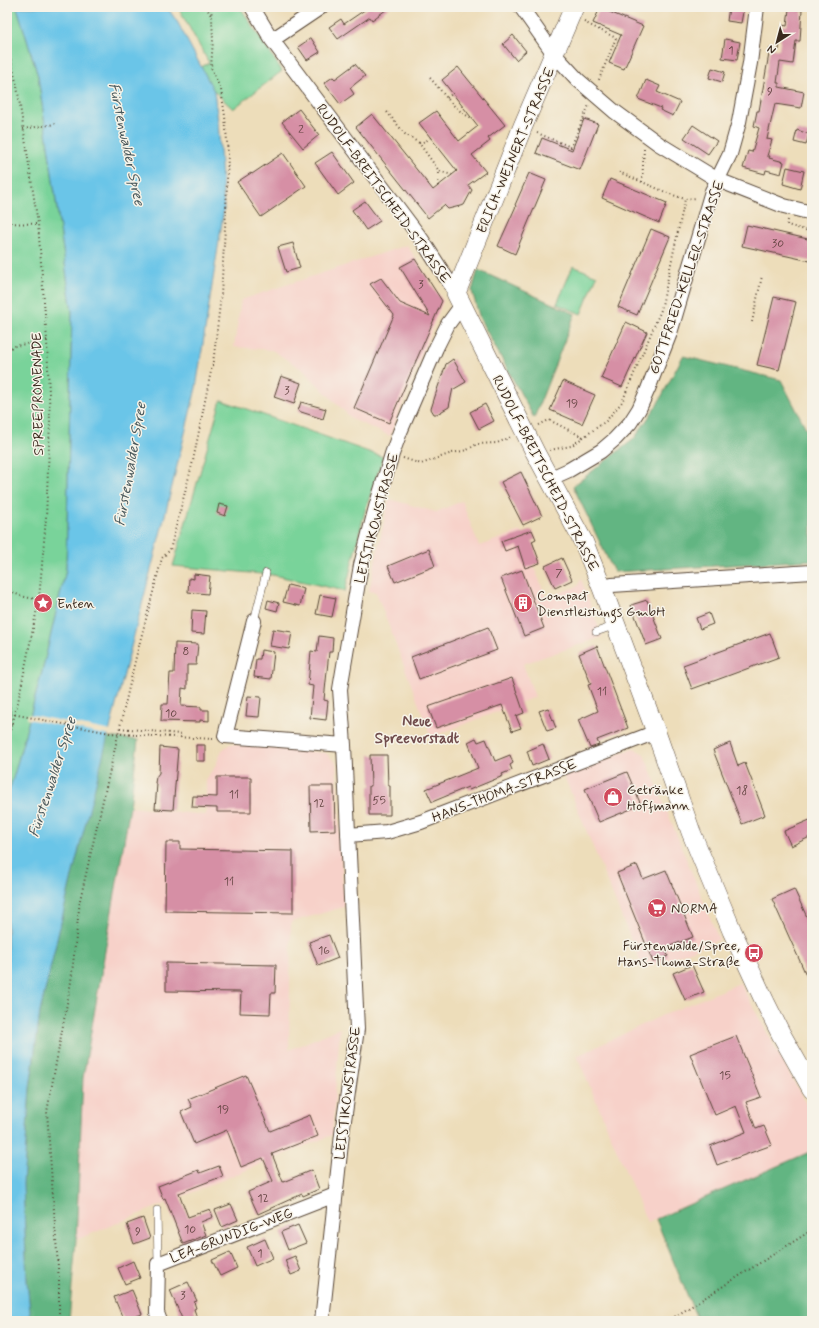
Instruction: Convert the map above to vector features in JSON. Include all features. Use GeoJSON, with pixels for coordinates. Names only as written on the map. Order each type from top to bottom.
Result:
{"type":"FeatureCollection","features":[{"type":"Feature","properties":{"kind":"main road","name":"ERICH-WEINERT-STRASSE"},"geometry":{"type":"LineString","coordinates":[[459,299],[524,126],[572,11]]}},
{"type":"Feature","properties":{"kind":"main road","name":"RUDOLF-BREITSCHEID-STRASSE"},"geometry":{"type":"LineString","coordinates":[[459,299],[524,432],[584,543],[656,732],[691,832],[732,931],[780,1034],[812,1089]]}},
{"type":"Feature","properties":{"kind":"street","name":"RUDOLF-BREITSCHEID-STRASSE"},"geometry":{"type":"LineString","coordinates":[[252,7],[272,40],[422,240],[459,299]]}},
{"type":"Feature","properties":{"kind":"street"},"geometry":{"type":"LineString","coordinates":[[272,40],[321,7]]}},
{"type":"Feature","properties":{"kind":"street"},"geometry":{"type":"LineString","coordinates":[[521,7],[554,54],[578,80],[614,111],[659,144],[718,180],[790,207],[812,213]]}},
{"type":"Feature","properties":{"kind":"street","name":"GOTTFRIED-KELLER-STRASSE"},"geometry":{"type":"LineString","coordinates":[[549,479],[569,470],[601,451],[616,439],[630,423],[639,409],[670,333],[711,195],[730,154],[739,122],[750,63],[757,7]]}},
{"type":"Feature","properties":{"kind":"street","name":"LEISTIKOWSTRASSE"},"geometry":{"type":"LineString","coordinates":[[322,1321],[342,1134],[357,1029],[344,744],[340,689],[361,565],[392,454],[436,348],[459,299]]}},
{"type":"Feature","properties":{"kind":"street"},"geometry":{"type":"LineString","coordinates":[[602,588],[612,585],[812,572]]}},
{"type":"Feature","properties":{"kind":"street"},"geometry":{"type":"LineString","coordinates":[[254,621],[225,736],[344,744]]}},
{"type":"Feature","properties":{"kind":"street","name":"HANS-THOMA-STRASSE"},"geometry":{"type":"LineString","coordinates":[[348,835],[387,832],[421,822],[656,732]]}},
{"type":"Feature","properties":{"kind":"street","name":"LEA-GRUNDIG-WEG"},"geometry":{"type":"LineString","coordinates":[[160,1321],[157,1313],[158,1264],[335,1195]]}},
{"type":"Feature","properties":{"kind":"lane"},"geometry":{"type":"LineString","coordinates":[[254,621],[266,573]]}},
{"type":"Feature","properties":{"kind":"lane"},"geometry":{"type":"LineString","coordinates":[[596,632],[616,625]]}},
{"type":"Feature","properties":{"kind":"lane"},"geometry":{"type":"LineString","coordinates":[[157,1210],[158,1264]]}},
{"type":"Feature","properties":{"kind":"path"},"geometry":{"type":"LineString","coordinates":[[206,7],[212,18]]}},
{"type":"Feature","properties":{"kind":"path"},"geometry":{"type":"LineString","coordinates":[[59,1321],[59,1281],[47,1112],[71,982],[80,900],[136,657],[162,558],[170,550],[193,461],[214,356],[222,281],[228,154],[222,90],[211,68],[212,18],[210,7]]}},
{"type":"Feature","properties":{"kind":"path"},"geometry":{"type":"LineString","coordinates":[[572,11],[616,38],[593,93]]}},
{"type":"Feature","properties":{"kind":"path","name":"SPREEPROMENADE"},"geometry":{"type":"LineString","coordinates":[[7,44],[17,86],[38,224],[47,340],[50,422],[46,511],[38,599],[7,744]]}},
{"type":"Feature","properties":{"kind":"path"},"geometry":{"type":"LineString","coordinates":[[430,78],[452,104],[463,114],[472,118]]}},
{"type":"Feature","properties":{"kind":"path"},"geometry":{"type":"LineString","coordinates":[[447,98],[453,93]]}},
{"type":"Feature","properties":{"kind":"path"},"geometry":{"type":"LineString","coordinates":[[534,132],[571,146],[590,103],[595,107]]}},
{"type":"Feature","properties":{"kind":"path"},"geometry":{"type":"LineString","coordinates":[[387,112],[405,134],[418,143],[439,171],[452,175]]}},
{"type":"Feature","properties":{"kind":"path"},"geometry":{"type":"LineString","coordinates":[[24,129],[55,124]]}},
{"type":"Feature","properties":{"kind":"path"},"geometry":{"type":"LineString","coordinates":[[418,143],[426,141],[430,138]]}},
{"type":"Feature","properties":{"kind":"path"},"geometry":{"type":"LineString","coordinates":[[642,182],[644,146],[650,150]]}},
{"type":"Feature","properties":{"kind":"path"},"geometry":{"type":"LineString","coordinates":[[438,186],[439,171]]}},
{"type":"Feature","properties":{"kind":"path"},"geometry":{"type":"LineString","coordinates":[[619,172],[685,199],[701,198]]}},
{"type":"Feature","properties":{"kind":"path"},"geometry":{"type":"LineString","coordinates":[[535,452],[571,446],[606,421],[622,402],[661,310],[685,199]]}},
{"type":"Feature","properties":{"kind":"path"},"geometry":{"type":"LineString","coordinates":[[790,207],[787,226],[812,232]]}},
{"type":"Feature","properties":{"kind":"path"},"geometry":{"type":"LineString","coordinates":[[7,224],[38,224]]}},
{"type":"Feature","properties":{"kind":"path"},"geometry":{"type":"LineString","coordinates":[[752,322],[762,276]]}},
{"type":"Feature","properties":{"kind":"path"},"geometry":{"type":"LineString","coordinates":[[7,349],[47,340]]}},
{"type":"Feature","properties":{"kind":"path"},"geometry":{"type":"LineString","coordinates":[[392,454],[411,462],[421,464],[452,453],[467,450],[477,444],[496,443],[549,420],[584,437]]}},
{"type":"Feature","properties":{"kind":"path"},"geometry":{"type":"LineString","coordinates":[[7,587],[26,598],[38,599]]}},
{"type":"Feature","properties":{"kind":"path"},"geometry":{"type":"LineString","coordinates":[[7,687],[12,726]]}},
{"type":"Feature","properties":{"kind":"path"},"geometry":{"type":"LineString","coordinates":[[7,713],[110,733],[136,736],[221,740],[225,736]]}},
{"type":"Feature","properties":{"kind":"path"},"geometry":{"type":"LineString","coordinates":[[120,728],[180,734],[181,738]]}},
{"type":"Feature","properties":{"kind":"path"},"geometry":{"type":"LineString","coordinates":[[668,1321],[812,1230]]}},
{"type":"Feature","properties":{"kind":"shaded area"},"geometry":{"type":"Polygon","coordinates":[[[407,245],[443,301],[390,436],[352,419],[303,370],[272,350],[234,347],[241,300],[407,245]]]}},
{"type":"Feature","properties":{"kind":"shaded area"},"geometry":{"type":"Polygon","coordinates":[[[389,499],[436,512],[462,501],[479,546],[521,531],[546,598],[578,586],[581,579],[602,637],[523,664],[535,697],[431,737],[376,592],[369,591],[389,499]]]}},
{"type":"Feature","properties":{"kind":"shaded area"},"geometry":{"type":"Polygon","coordinates":[[[230,744],[326,753],[336,763],[344,907],[291,922],[289,1050],[340,1028],[332,1135],[76,1240],[83,1078],[130,807],[206,815],[206,778],[215,767],[222,750],[230,744]]]}},
{"type":"Feature","properties":{"kind":"shaded area"},"geometry":{"type":"Polygon","coordinates":[[[633,748],[644,754],[719,940],[643,969],[564,776],[633,748]]]}},
{"type":"Feature","properties":{"kind":"shaded area"},"geometry":{"type":"Polygon","coordinates":[[[740,983],[812,1115],[812,1151],[647,1222],[577,1056],[663,1015],[740,983]]]}},
{"type":"Feature","properties":{"kind":"green space"},"geometry":{"type":"Polygon","coordinates":[[[7,7],[17,7],[38,76],[72,312],[66,570],[43,668],[7,797],[7,7]]]}},
{"type":"Feature","properties":{"kind":"green space"},"geometry":{"type":"Polygon","coordinates":[[[178,7],[240,7],[282,71],[233,109],[214,91],[201,67],[209,63],[178,7]]]}},
{"type":"Feature","properties":{"kind":"green space"},"geometry":{"type":"Polygon","coordinates":[[[573,266],[597,276],[581,314],[557,304],[573,266]]]}},
{"type":"Feature","properties":{"kind":"green space"},"geometry":{"type":"Polygon","coordinates":[[[478,270],[575,314],[534,418],[480,319],[472,291],[478,270]]]}},
{"type":"Feature","properties":{"kind":"green space"},"geometry":{"type":"Polygon","coordinates":[[[683,356],[781,380],[812,440],[812,560],[614,572],[573,486],[634,439],[657,405],[683,356]]]}},
{"type":"Feature","properties":{"kind":"green space"},"geometry":{"type":"Polygon","coordinates":[[[221,400],[383,457],[365,511],[345,591],[273,575],[173,566],[221,400]]]}},
{"type":"Feature","properties":{"kind":"green space"},"geometry":{"type":"Polygon","coordinates":[[[107,737],[138,740],[130,807],[83,1078],[76,1240],[69,1321],[31,1321],[27,1281],[23,1184],[30,1088],[40,1012],[107,737]]]}},
{"type":"Feature","properties":{"kind":"green space"},"geometry":{"type":"Polygon","coordinates":[[[812,1151],[812,1321],[698,1321],[656,1219],[812,1151]]]}},
{"type":"Feature","properties":{"kind":"water","name":"Fürstenwalder Spree"},"geometry":{"type":"Polygon","coordinates":[[[17,7],[167,7],[178,23],[214,91],[218,121],[224,209],[196,388],[165,515],[71,880],[40,1012],[30,1088],[23,1184],[27,1281],[31,1321],[7,1321],[7,797],[43,668],[66,570],[72,312],[38,76],[17,7]]]}},
{"type":"Feature","properties":{"kind":"pier"},"geometry":{"type":"Polygon","coordinates":[[[28,714],[111,731],[110,736],[27,719],[28,714]]]}},
{"type":"Feature","properties":{"kind":"building"},"geometry":{"type":"Polygon","coordinates":[[[369,7],[390,7],[372,20],[370,17],[338,39],[329,27],[341,19],[344,24],[369,7]]]}},
{"type":"Feature","properties":{"kind":"building"},"geometry":{"type":"Polygon","coordinates":[[[729,7],[744,7],[741,23],[727,21],[729,7]]]}},
{"type":"Feature","properties":{"kind":"building"},"geometry":{"type":"Polygon","coordinates":[[[600,8],[643,26],[624,69],[609,63],[621,35],[593,23],[600,8]]]}},
{"type":"Feature","properties":{"kind":"building"},"geometry":{"type":"Polygon","coordinates":[[[789,9],[802,10],[800,41],[796,41],[793,64],[780,62],[777,83],[779,83],[779,87],[804,92],[801,108],[775,104],[767,139],[772,140],[767,156],[770,156],[769,158],[784,162],[781,174],[766,170],[765,174],[743,168],[748,151],[752,152],[759,128],[754,126],[757,111],[759,111],[770,48],[779,50],[782,25],[787,26],[789,9]]]}},
{"type":"Feature","properties":{"kind":"building"},"geometry":{"type":"Polygon","coordinates":[[[513,35],[526,51],[516,60],[503,44],[513,35]]]}},
{"type":"Feature","properties":{"kind":"building"},"geometry":{"type":"Polygon","coordinates":[[[311,38],[320,52],[307,60],[298,47],[311,38]]]}},
{"type":"Feature","properties":{"kind":"building"},"geometry":{"type":"Polygon","coordinates":[[[725,39],[740,42],[737,60],[722,58],[725,39]]]}},
{"type":"Feature","properties":{"kind":"building"},"geometry":{"type":"Polygon","coordinates":[[[355,64],[365,76],[350,88],[354,94],[340,104],[324,83],[333,77],[335,79],[355,64]]]}},
{"type":"Feature","properties":{"kind":"building"},"geometry":{"type":"Polygon","coordinates":[[[458,67],[505,125],[488,138],[490,141],[472,155],[486,172],[468,185],[472,190],[464,205],[448,209],[444,205],[428,218],[356,127],[372,114],[433,190],[457,171],[419,123],[436,111],[459,141],[478,126],[442,80],[458,67]]]}},
{"type":"Feature","properties":{"kind":"building"},"geometry":{"type":"Polygon","coordinates":[[[712,68],[725,72],[722,82],[709,78],[712,68]]]}},
{"type":"Feature","properties":{"kind":"building"},"geometry":{"type":"Polygon","coordinates":[[[646,80],[660,86],[657,92],[680,102],[673,116],[660,110],[661,108],[638,99],[646,80]]]}},
{"type":"Feature","properties":{"kind":"building"},"geometry":{"type":"Polygon","coordinates":[[[299,109],[319,135],[303,148],[282,122],[299,109]]]}},
{"type":"Feature","properties":{"kind":"building"},"geometry":{"type":"Polygon","coordinates":[[[584,119],[598,124],[580,170],[536,153],[542,138],[572,150],[584,119]]]}},
{"type":"Feature","properties":{"kind":"building"},"geometry":{"type":"Polygon","coordinates":[[[693,125],[717,141],[708,154],[684,138],[693,125]]]}},
{"type":"Feature","properties":{"kind":"building"},"geometry":{"type":"Polygon","coordinates":[[[797,130],[809,134],[806,145],[794,142],[797,130]]]}},
{"type":"Feature","properties":{"kind":"building"},"geometry":{"type":"Polygon","coordinates":[[[332,152],[354,183],[338,195],[315,163],[332,152]]]}},
{"type":"Feature","properties":{"kind":"building"},"geometry":{"type":"Polygon","coordinates":[[[283,153],[306,186],[261,217],[237,182],[251,173],[252,174],[283,153]]]}},
{"type":"Feature","properties":{"kind":"building"},"geometry":{"type":"Polygon","coordinates":[[[787,167],[804,171],[800,189],[783,184],[787,167]]]}},
{"type":"Feature","properties":{"kind":"building"},"geometry":{"type":"Polygon","coordinates":[[[529,173],[546,180],[515,254],[498,246],[529,173]]]}},
{"type":"Feature","properties":{"kind":"building"},"geometry":{"type":"Polygon","coordinates":[[[610,179],[667,203],[659,223],[602,198],[610,179]]]}},
{"type":"Feature","properties":{"kind":"building"},"geometry":{"type":"Polygon","coordinates":[[[365,201],[380,221],[366,230],[352,210],[365,201]]]}},
{"type":"Feature","properties":{"kind":"building"},"geometry":{"type":"Polygon","coordinates":[[[747,225],[812,240],[810,261],[742,246],[747,225]]]}},
{"type":"Feature","properties":{"kind":"building"},"geometry":{"type":"Polygon","coordinates":[[[651,229],[670,237],[637,315],[618,307],[651,229]]]}},
{"type":"Feature","properties":{"kind":"building"},"geometry":{"type":"Polygon","coordinates":[[[293,243],[300,268],[286,272],[278,247],[293,243]]]}},
{"type":"Feature","properties":{"kind":"building"},"geometry":{"type":"Polygon","coordinates":[[[415,259],[442,301],[389,423],[354,408],[394,315],[370,284],[381,278],[400,303],[430,316],[400,267],[415,259]]]}},
{"type":"Feature","properties":{"kind":"building"},"geometry":{"type":"Polygon","coordinates":[[[774,297],[796,302],[779,370],[757,365],[774,297]]]}},
{"type":"Feature","properties":{"kind":"building"},"geometry":{"type":"Polygon","coordinates":[[[626,322],[647,332],[622,387],[601,378],[626,322]]]}},
{"type":"Feature","properties":{"kind":"building"},"geometry":{"type":"Polygon","coordinates":[[[453,359],[466,382],[454,389],[453,388],[449,407],[437,414],[434,414],[431,409],[438,387],[446,364],[453,359]]]}},
{"type":"Feature","properties":{"kind":"building"},"geometry":{"type":"Polygon","coordinates":[[[281,376],[301,383],[294,404],[274,397],[281,376]]]}},
{"type":"Feature","properties":{"kind":"building"},"geometry":{"type":"Polygon","coordinates":[[[563,381],[595,395],[582,424],[550,410],[563,381]]]}},
{"type":"Feature","properties":{"kind":"building"},"geometry":{"type":"Polygon","coordinates":[[[301,402],[326,409],[323,419],[298,411],[301,402]]]}},
{"type":"Feature","properties":{"kind":"building"},"geometry":{"type":"Polygon","coordinates":[[[485,404],[494,421],[479,429],[470,412],[485,404]]]}},
{"type":"Feature","properties":{"kind":"building"},"geometry":{"type":"Polygon","coordinates":[[[521,472],[542,516],[523,525],[501,482],[521,472]]]}},
{"type":"Feature","properties":{"kind":"building"},"geometry":{"type":"Polygon","coordinates":[[[219,504],[228,506],[225,516],[217,513],[219,504]]]}},
{"type":"Feature","properties":{"kind":"building"},"geometry":{"type":"Polygon","coordinates":[[[532,530],[536,539],[532,541],[540,563],[525,568],[518,546],[505,551],[501,541],[532,530]]]}},
{"type":"Feature","properties":{"kind":"building"},"geometry":{"type":"Polygon","coordinates":[[[429,549],[435,566],[395,582],[388,566],[429,549]]]}},
{"type":"Feature","properties":{"kind":"building"},"geometry":{"type":"Polygon","coordinates":[[[562,558],[572,580],[555,588],[545,566],[562,558]]]}},
{"type":"Feature","properties":{"kind":"building","name":"Compact Dienstleistungs GmbH"},"geometry":{"type":"Polygon","coordinates":[[[522,570],[544,628],[524,636],[501,578],[522,570]]]}},
{"type":"Feature","properties":{"kind":"building"},"geometry":{"type":"Polygon","coordinates":[[[194,574],[210,576],[208,594],[188,592],[189,578],[194,579],[194,574]]]}},
{"type":"Feature","properties":{"kind":"building"},"geometry":{"type":"Polygon","coordinates":[[[288,585],[304,589],[300,606],[283,602],[288,585]]]}},
{"type":"Feature","properties":{"kind":"building"},"geometry":{"type":"Polygon","coordinates":[[[320,595],[336,598],[332,617],[316,614],[320,595]]]}},
{"type":"Feature","properties":{"kind":"building"},"geometry":{"type":"Polygon","coordinates":[[[268,600],[279,603],[277,611],[266,608],[268,600]]]}},
{"type":"Feature","properties":{"kind":"building"},"geometry":{"type":"Polygon","coordinates":[[[647,600],[662,639],[646,645],[631,605],[647,600]]]}},
{"type":"Feature","properties":{"kind":"building"},"geometry":{"type":"Polygon","coordinates":[[[192,610],[206,611],[204,634],[191,633],[192,610]]]}},
{"type":"Feature","properties":{"kind":"building"},"geometry":{"type":"Polygon","coordinates":[[[709,613],[713,624],[700,629],[696,618],[709,613]]]}},
{"type":"Feature","properties":{"kind":"building"},"geometry":{"type":"Polygon","coordinates":[[[488,627],[497,650],[419,679],[411,657],[488,627]]]}},
{"type":"Feature","properties":{"kind":"building"},"geometry":{"type":"Polygon","coordinates":[[[273,629],[292,632],[289,649],[270,646],[273,629]]]}},
{"type":"Feature","properties":{"kind":"building"},"geometry":{"type":"Polygon","coordinates":[[[770,633],[779,657],[692,689],[683,665],[770,633]]]}},
{"type":"Feature","properties":{"kind":"building"},"geometry":{"type":"Polygon","coordinates":[[[319,636],[333,638],[332,652],[329,652],[324,700],[328,701],[326,720],[310,718],[313,686],[308,685],[311,651],[317,652],[319,636]]]}},
{"type":"Feature","properties":{"kind":"building"},"geometry":{"type":"Polygon","coordinates":[[[175,643],[198,644],[196,665],[187,665],[187,689],[182,688],[181,706],[201,707],[201,710],[209,710],[209,721],[161,721],[162,704],[168,704],[170,673],[174,673],[175,643]]]}},
{"type":"Feature","properties":{"kind":"building"},"geometry":{"type":"Polygon","coordinates":[[[597,646],[628,728],[597,740],[599,745],[590,748],[578,720],[598,711],[588,685],[591,684],[579,654],[597,646]]]}},
{"type":"Feature","properties":{"kind":"building"},"geometry":{"type":"Polygon","coordinates":[[[261,650],[274,652],[271,679],[254,677],[256,659],[260,659],[261,650]]]}},
{"type":"Feature","properties":{"kind":"building"},"geometry":{"type":"Polygon","coordinates":[[[512,678],[524,713],[516,716],[521,728],[512,731],[502,705],[436,728],[428,707],[512,678]]]}},
{"type":"Feature","properties":{"kind":"building"},"geometry":{"type":"Polygon","coordinates":[[[248,696],[261,697],[259,717],[246,716],[248,696]]]}},
{"type":"Feature","properties":{"kind":"building"},"geometry":{"type":"Polygon","coordinates":[[[548,708],[556,728],[547,731],[539,711],[548,708]]]}},
{"type":"Feature","properties":{"kind":"building"},"geometry":{"type":"Polygon","coordinates":[[[476,738],[478,742],[486,739],[495,761],[510,755],[513,763],[510,765],[512,770],[502,774],[503,776],[469,790],[468,787],[432,802],[426,789],[478,768],[468,742],[476,738]]]}},
{"type":"Feature","properties":{"kind":"building"},"geometry":{"type":"Polygon","coordinates":[[[730,743],[738,766],[745,763],[765,815],[742,824],[713,750],[730,743]]]}},
{"type":"Feature","properties":{"kind":"building"},"geometry":{"type":"Polygon","coordinates":[[[543,744],[549,759],[532,766],[527,751],[543,744]]]}},
{"type":"Feature","properties":{"kind":"building"},"geometry":{"type":"Polygon","coordinates":[[[196,745],[205,745],[205,761],[196,761],[196,745]]]}},
{"type":"Feature","properties":{"kind":"building"},"geometry":{"type":"Polygon","coordinates":[[[160,747],[178,749],[173,810],[155,809],[157,784],[155,783],[156,777],[159,773],[160,747]]]}},
{"type":"Feature","properties":{"kind":"building"},"geometry":{"type":"Polygon","coordinates":[[[370,755],[387,755],[388,786],[390,786],[390,815],[369,815],[369,786],[371,786],[370,755]]]}},
{"type":"Feature","properties":{"kind":"building","name":"Getränke Hoffmann"},"geometry":{"type":"Polygon","coordinates":[[[627,772],[641,805],[599,822],[585,789],[627,772]]]}},
{"type":"Feature","properties":{"kind":"building"},"geometry":{"type":"Polygon","coordinates":[[[217,777],[251,777],[251,812],[217,812],[217,808],[192,807],[193,796],[217,797],[217,777]]]}},
{"type":"Feature","properties":{"kind":"building"},"geometry":{"type":"Polygon","coordinates":[[[310,786],[334,786],[335,830],[311,831],[310,786]]]}},
{"type":"Feature","properties":{"kind":"building"},"geometry":{"type":"Polygon","coordinates":[[[812,819],[812,836],[791,846],[784,831],[812,819]]]}},
{"type":"Feature","properties":{"kind":"building"},"geometry":{"type":"Polygon","coordinates":[[[166,842],[180,842],[180,849],[293,851],[293,913],[165,911],[166,842]]]}},
{"type":"Feature","properties":{"kind":"building","name":"NORMA"},"geometry":{"type":"Polygon","coordinates":[[[637,865],[643,879],[666,870],[693,937],[665,948],[668,956],[653,962],[617,873],[637,865]]]}},
{"type":"Feature","properties":{"kind":"building"},"geometry":{"type":"Polygon","coordinates":[[[794,889],[812,928],[812,988],[772,899],[794,889]]]}},
{"type":"Feature","properties":{"kind":"building"},"geometry":{"type":"Polygon","coordinates":[[[329,935],[338,958],[318,966],[309,942],[329,935]]]}},
{"type":"Feature","properties":{"kind":"building"},"geometry":{"type":"Polygon","coordinates":[[[166,963],[276,965],[275,993],[271,993],[270,1014],[240,1013],[241,992],[166,991],[166,963]]]}},
{"type":"Feature","properties":{"kind":"building"},"geometry":{"type":"Polygon","coordinates":[[[692,965],[704,992],[685,1000],[673,973],[692,965]]]}},
{"type":"Feature","properties":{"kind":"building"},"geometry":{"type":"Polygon","coordinates":[[[736,1036],[761,1097],[746,1102],[756,1129],[764,1126],[772,1145],[717,1165],[710,1146],[746,1132],[736,1106],[715,1115],[690,1054],[736,1036]]]}},
{"type":"Feature","properties":{"kind":"building"},"geometry":{"type":"Polygon","coordinates":[[[246,1075],[270,1131],[310,1115],[318,1136],[272,1154],[283,1182],[312,1170],[319,1189],[303,1196],[302,1194],[258,1214],[248,1192],[273,1181],[263,1158],[241,1167],[227,1130],[194,1144],[181,1112],[192,1107],[188,1099],[246,1075]]]}},
{"type":"Feature","properties":{"kind":"building"},"geometry":{"type":"Polygon","coordinates":[[[219,1166],[223,1176],[179,1193],[188,1217],[210,1209],[213,1217],[201,1222],[206,1235],[183,1244],[165,1198],[163,1199],[158,1186],[199,1170],[200,1173],[219,1166]]]}},
{"type":"Feature","properties":{"kind":"building"},"geometry":{"type":"Polygon","coordinates":[[[231,1204],[238,1220],[222,1227],[215,1210],[231,1204]]]}},
{"type":"Feature","properties":{"kind":"building"},"geometry":{"type":"Polygon","coordinates":[[[143,1218],[150,1238],[134,1244],[127,1224],[143,1218]]]}},
{"type":"Feature","properties":{"kind":"building"},"geometry":{"type":"Polygon","coordinates":[[[298,1225],[306,1243],[288,1250],[281,1232],[298,1225]]]}},
{"type":"Feature","properties":{"kind":"building"},"geometry":{"type":"Polygon","coordinates":[[[265,1239],[273,1258],[255,1266],[247,1247],[265,1239]]]}},
{"type":"Feature","properties":{"kind":"building"},"geometry":{"type":"Polygon","coordinates":[[[230,1252],[237,1268],[220,1276],[212,1260],[230,1252]]]}},
{"type":"Feature","properties":{"kind":"building"},"geometry":{"type":"Polygon","coordinates":[[[295,1256],[301,1271],[291,1275],[285,1260],[295,1256]]]}},
{"type":"Feature","properties":{"kind":"building"},"geometry":{"type":"Polygon","coordinates":[[[133,1261],[140,1278],[125,1284],[118,1268],[133,1261]]]}},
{"type":"Feature","properties":{"kind":"building"},"geometry":{"type":"Polygon","coordinates":[[[188,1282],[197,1301],[194,1302],[196,1308],[194,1309],[198,1321],[183,1321],[170,1290],[188,1282]]]}},
{"type":"Feature","properties":{"kind":"building"},"geometry":{"type":"Polygon","coordinates":[[[132,1290],[142,1314],[124,1321],[114,1297],[132,1290]]]}},
{"type":"Feature","properties":{"kind":"place","name":"Enten"},"geometry":{"type":"Point","coordinates":[43,603]}},
{"type":"Feature","properties":{"kind":"place","name":"Compact Dienstleistungs GmbH"},"geometry":{"type":"Point","coordinates":[523,603]}},
{"type":"Feature","properties":{"kind":"place","name":"Getränke Hoffmann"},"geometry":{"type":"Point","coordinates":[613,797]}},
{"type":"Feature","properties":{"kind":"place","name":"NORMA"},"geometry":{"type":"Point","coordinates":[657,908]}},
{"type":"Feature","properties":{"kind":"place","name":"Fürstenwalde/Spree, Hans-Thoma-Straße"},"geometry":{"type":"Point","coordinates":[754,953]}},
{"type":"Feature","properties":{"kind":"district","name":"Neue Spreevorstadt"},"geometry":{"type":"Point","coordinates":[417,730]}}]}
